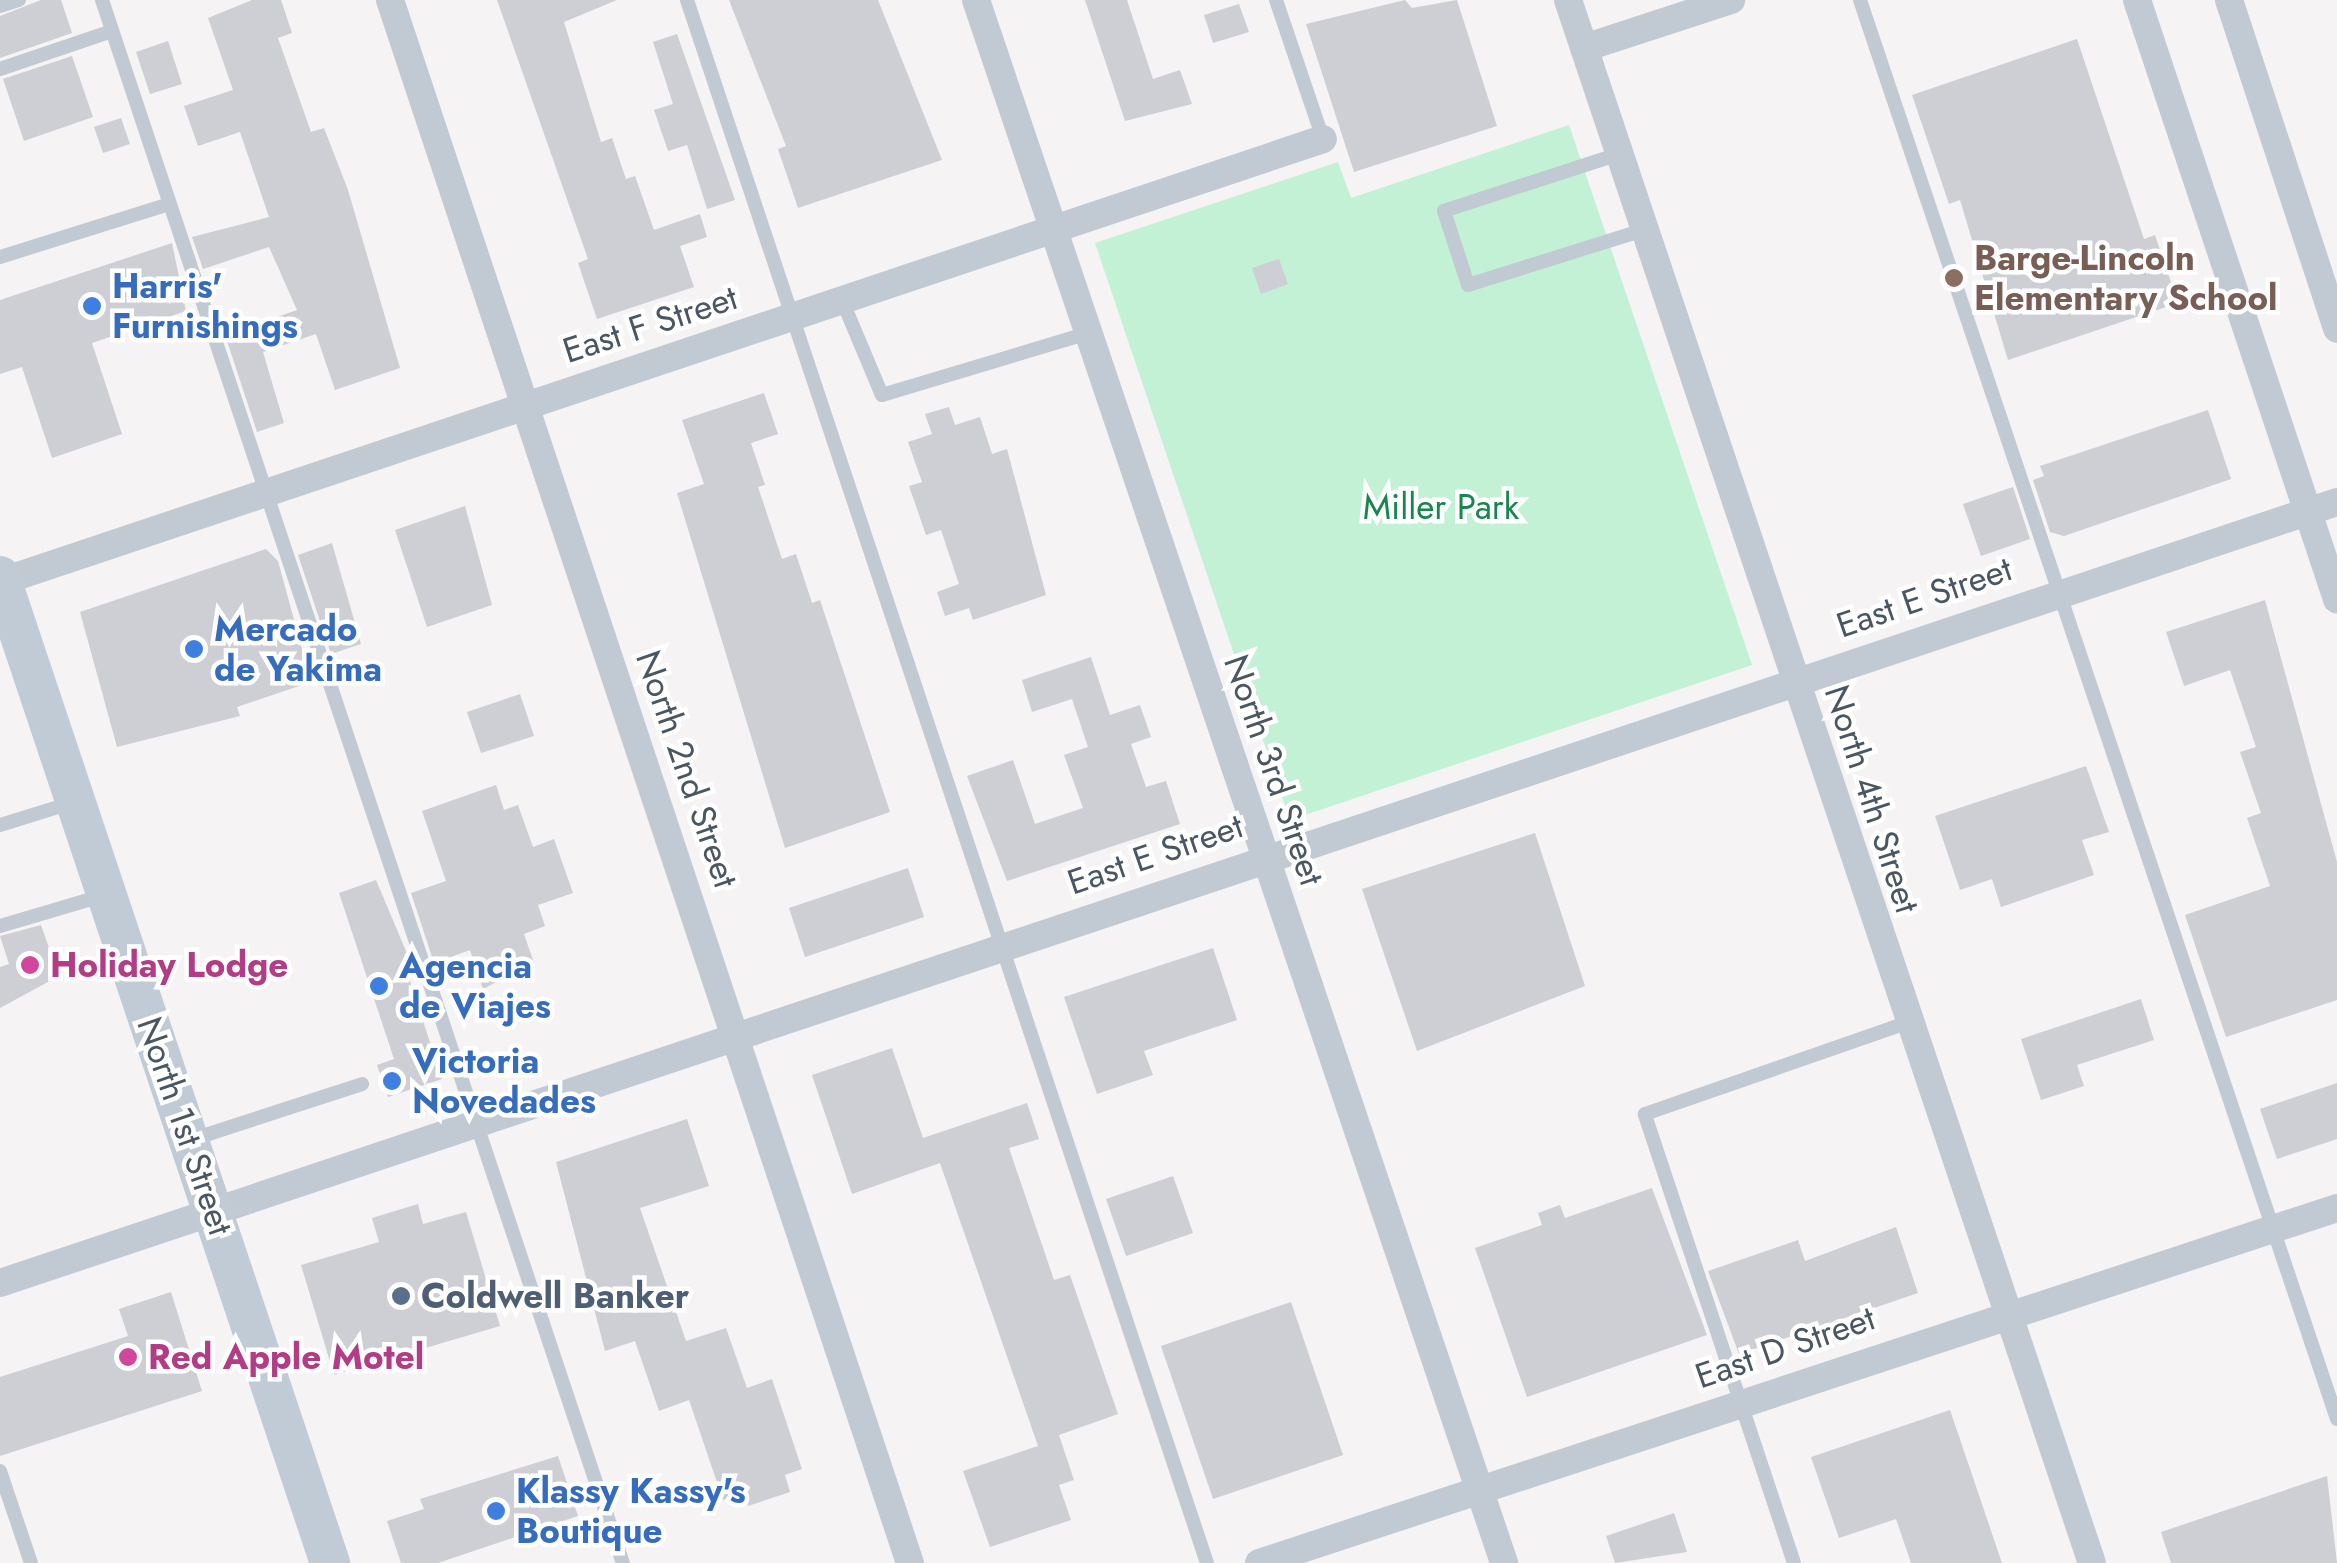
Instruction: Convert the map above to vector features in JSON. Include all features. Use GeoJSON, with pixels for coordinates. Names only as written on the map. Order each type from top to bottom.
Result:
{"type":"FeatureCollection","features":[{"type":"Feature","properties":{"kind":"main road","name":"North 1st Street"},"geometry":{"type":"LineString","coordinates":[[1,579],[330,1563]]}},
{"type":"Feature","properties":{"kind":"street","name":"North 2nd Street"},"geometry":{"type":"LineString","coordinates":[[390,0],[910,1563]]}},
{"type":"Feature","properties":{"kind":"street","name":"North 3rd Street"},"geometry":{"type":"LineString","coordinates":[[976,0],[1050,230],[1504,1563]]}},
{"type":"Feature","properties":{"kind":"street","name":"North 4th Street"},"geometry":{"type":"LineString","coordinates":[[1568,0],[1792,680],[2092,1563]]}},
{"type":"Feature","properties":{"kind":"street"},"geometry":{"type":"LineString","coordinates":[[1584,48],[1731,0]]}},
{"type":"Feature","properties":{"kind":"street"},"geometry":{"type":"LineString","coordinates":[[2136,0],[2337,599]]}},
{"type":"Feature","properties":{"kind":"street"},"geometry":{"type":"LineString","coordinates":[[2229,0],[2337,328]]}},
{"type":"Feature","properties":{"kind":"street","name":"East F Street"},"geometry":{"type":"LineString","coordinates":[[1,579],[1323,138]]}},
{"type":"Feature","properties":{"kind":"street","name":"East E Street"},"geometry":{"type":"LineString","coordinates":[[0,1283],[735,1032],[999,948],[2060,590],[2337,502]]}},
{"type":"Feature","properties":{"kind":"street","name":"East D Street"},"geometry":{"type":"LineString","coordinates":[[1259,1563],[2004,1312],[2337,1208]]}},
{"type":"Feature","properties":{"kind":"lane"},"geometry":{"type":"LineString","coordinates":[[0,6],[19,0]]}},
{"type":"Feature","properties":{"kind":"lane"},"geometry":{"type":"LineString","coordinates":[[102,0],[263,494],[624,1563]]}},
{"type":"Feature","properties":{"kind":"lane"},"geometry":{"type":"LineString","coordinates":[[687,0],[999,948],[1207,1563]]}},
{"type":"Feature","properties":{"kind":"lane"},"geometry":{"type":"LineString","coordinates":[[1276,0],[1323,138]]}},
{"type":"Feature","properties":{"kind":"lane"},"geometry":{"type":"LineString","coordinates":[[1860,0],[2337,1419]]}},
{"type":"Feature","properties":{"kind":"lane"},"geometry":{"type":"LineString","coordinates":[[0,69],[112,31]]}},
{"type":"Feature","properties":{"kind":"lane"},"geometry":{"type":"LineString","coordinates":[[1619,154],[1444,211],[1468,286],[1644,230]]}},
{"type":"Feature","properties":{"kind":"lane"},"geometry":{"type":"LineString","coordinates":[[0,257],[169,204]]}},
{"type":"Feature","properties":{"kind":"lane"},"geometry":{"type":"LineString","coordinates":[[842,300],[882,395],[1086,334]]}},
{"type":"Feature","properties":{"kind":"lane"},"geometry":{"type":"LineString","coordinates":[[0,825],[76,802]]}},
{"type":"Feature","properties":{"kind":"lane"},"geometry":{"type":"LineString","coordinates":[[0,926],[107,894]]}},
{"type":"Feature","properties":{"kind":"lane"},"geometry":{"type":"LineString","coordinates":[[1794,1563],[1645,1114],[1907,1023]]}},
{"type":"Feature","properties":{"kind":"lane"},"geometry":{"type":"LineString","coordinates":[[189,1140],[362,1084]]}},
{"type":"Feature","properties":{"kind":"lane"},"geometry":{"type":"LineString","coordinates":[[0,1471],[31,1563]]}},
{"type":"Feature","properties":{"kind":"green space","name":"Miller Park"},"geometry":{"type":"Polygon","coordinates":[[[1569,125],[1752,665],[1290,820],[1095,243],[1338,162],[1351,198],[1569,125]]]}},
{"type":"Feature","properties":{"kind":"building"},"geometry":{"type":"Polygon","coordinates":[[[41,0],[61,0],[72,33],[0,58],[0,16],[41,0]]]}},
{"type":"Feature","properties":{"kind":"building"},"geometry":{"type":"Polygon","coordinates":[[[252,0],[281,0],[292,33],[278,38],[311,132],[324,128],[348,190],[400,368],[335,390],[316,334],[263,352],[284,423],[257,432],[225,335],[297,310],[269,247],[203,269],[192,237],[269,217],[240,132],[198,146],[184,106],[233,90],[208,18],[252,0]]]}},
{"type":"Feature","properties":{"kind":"building"},"geometry":{"type":"Polygon","coordinates":[[[497,0],[617,0],[564,22],[601,142],[612,138],[626,179],[635,176],[654,230],[700,214],[707,237],[680,246],[694,287],[597,319],[578,263],[588,259],[497,0]]]}},
{"type":"Feature","properties":{"kind":"building"},"geometry":{"type":"Polygon","coordinates":[[[729,0],[878,0],[942,160],[798,208],[778,149],[786,146],[729,0]]]}},
{"type":"Feature","properties":{"kind":"building"},"geometry":{"type":"Polygon","coordinates":[[[1085,0],[1127,0],[1153,79],[1180,70],[1192,104],[1125,121],[1085,0]]]}},
{"type":"Feature","properties":{"kind":"building"},"geometry":{"type":"Polygon","coordinates":[[[1405,0],[1412,8],[1457,0],[1497,126],[1354,172],[1306,24],[1405,0]]]}},
{"type":"Feature","properties":{"kind":"building"},"geometry":{"type":"Polygon","coordinates":[[[1239,4],[1249,32],[1213,43],[1204,15],[1239,4]]]}},
{"type":"Feature","properties":{"kind":"building"},"geometry":{"type":"Polygon","coordinates":[[[677,34],[735,200],[707,209],[687,145],[668,151],[654,110],[673,104],[653,42],[677,34]]]}},
{"type":"Feature","properties":{"kind":"building"},"geometry":{"type":"Polygon","coordinates":[[[2077,39],[2144,239],[2155,235],[2178,303],[2008,360],[1960,200],[1949,204],[1912,95],[2077,39]]]}},
{"type":"Feature","properties":{"kind":"building"},"geometry":{"type":"Polygon","coordinates":[[[168,41],[182,84],[150,94],[136,52],[168,41]]]}},
{"type":"Feature","properties":{"kind":"building"},"geometry":{"type":"Polygon","coordinates":[[[72,56],[93,117],[24,141],[3,79],[72,56]]]}},
{"type":"Feature","properties":{"kind":"building"},"geometry":{"type":"Polygon","coordinates":[[[121,118],[130,144],[103,153],[94,127],[121,118]]]}},
{"type":"Feature","properties":{"kind":"building","name":"Harris' Furnishings"},"geometry":{"type":"Polygon","coordinates":[[[172,243],[186,311],[92,343],[122,434],[52,458],[22,367],[0,374],[0,300],[172,243]]]}},
{"type":"Feature","properties":{"kind":"building"},"geometry":{"type":"Polygon","coordinates":[[[1279,259],[1288,284],[1261,294],[1252,268],[1279,259]]]}},
{"type":"Feature","properties":{"kind":"building"},"geometry":{"type":"Polygon","coordinates":[[[764,393],[778,434],[751,443],[765,485],[758,487],[782,559],[796,554],[812,603],[820,600],[890,812],[785,848],[677,493],[704,484],[682,420],[764,393]]]}},
{"type":"Feature","properties":{"kind":"building"},"geometry":{"type":"Polygon","coordinates":[[[949,407],[955,425],[980,417],[992,454],[1007,449],[1046,595],[973,620],[969,608],[945,616],[937,592],[959,584],[941,530],[926,535],[909,486],[922,482],[908,442],[932,434],[925,414],[949,407]]]}},
{"type":"Feature","properties":{"kind":"building"},"geometry":{"type":"Polygon","coordinates":[[[2208,410],[2231,479],[2064,536],[2050,532],[2033,480],[2044,476],[2040,466],[2208,410]]]}},
{"type":"Feature","properties":{"kind":"building"},"geometry":{"type":"Polygon","coordinates":[[[2013,487],[2030,539],[1981,556],[1963,504],[2013,487]]]}},
{"type":"Feature","properties":{"kind":"building"},"geometry":{"type":"Polygon","coordinates":[[[465,506],[492,605],[427,627],[395,530],[465,506]]]}},
{"type":"Feature","properties":{"kind":"building"},"geometry":{"type":"Polygon","coordinates":[[[332,543],[361,644],[331,654],[298,555],[332,543]]]}},
{"type":"Feature","properties":{"kind":"building"},"geometry":{"type":"Polygon","coordinates":[[[266,549],[278,561],[311,682],[237,707],[240,716],[117,747],[80,612],[266,549]]]}},
{"type":"Feature","properties":{"kind":"building"},"geometry":{"type":"Polygon","coordinates":[[[2265,600],[2337,862],[2337,1000],[2226,1037],[2185,915],[2270,886],[2247,818],[2261,813],[2240,752],[2256,747],[2230,670],[2184,686],[2166,632],[2265,600]]]}},
{"type":"Feature","properties":{"kind":"building"},"geometry":{"type":"Polygon","coordinates":[[[1091,657],[1110,715],[1140,705],[1151,737],[1131,744],[1146,787],[1166,781],[1180,824],[1007,881],[967,776],[1013,760],[1035,824],[1083,808],[1064,755],[1088,747],[1072,699],[1032,712],[1022,680],[1091,657]]]}},
{"type":"Feature","properties":{"kind":"building"},"geometry":{"type":"Polygon","coordinates":[[[520,694],[534,736],[481,753],[467,712],[520,694]]]}},
{"type":"Feature","properties":{"kind":"building"},"geometry":{"type":"Polygon","coordinates":[[[2086,766],[2109,832],[2082,840],[2094,875],[2001,907],[1992,879],[1960,890],[1935,816],[2086,766]]]}},
{"type":"Feature","properties":{"kind":"building"},"geometry":{"type":"Polygon","coordinates":[[[496,785],[504,810],[518,805],[533,847],[554,839],[573,893],[538,905],[545,926],[524,934],[534,963],[483,989],[470,950],[434,963],[411,893],[446,881],[422,811],[496,785]]]}},
{"type":"Feature","properties":{"kind":"building"},"geometry":{"type":"Polygon","coordinates":[[[1535,833],[1585,986],[1417,1051],[1362,889],[1535,833]]]}},
{"type":"Feature","properties":{"kind":"building"},"geometry":{"type":"Polygon","coordinates":[[[908,868],[924,917],[805,957],[789,908],[908,868]]]}},
{"type":"Feature","properties":{"kind":"building"},"geometry":{"type":"Polygon","coordinates":[[[376,880],[414,970],[407,972],[442,1079],[388,1097],[377,1065],[394,1059],[339,893],[376,880]]]}},
{"type":"Feature","properties":{"kind":"building","name":"Holiday Lodge"},"geometry":{"type":"Polygon","coordinates":[[[41,925],[59,976],[0,1008],[0,967],[9,964],[0,936],[41,925]]]}},
{"type":"Feature","properties":{"kind":"building"},"geometry":{"type":"Polygon","coordinates":[[[1213,948],[1237,1020],[1144,1051],[1153,1075],[1097,1094],[1064,997],[1213,948]]]}},
{"type":"Feature","properties":{"kind":"building"},"geometry":{"type":"Polygon","coordinates":[[[2141,999],[2154,1040],[2077,1065],[2084,1086],[2041,1100],[2021,1039],[2141,999]]]}},
{"type":"Feature","properties":{"kind":"building"},"geometry":{"type":"Polygon","coordinates":[[[892,1048],[923,1138],[1027,1103],[1039,1139],[1009,1148],[1054,1280],[1070,1275],[1118,1414],[1059,1435],[1074,1480],[1059,1485],[1071,1520],[990,1547],[963,1471],[1038,1446],[940,1163],[852,1194],[812,1075],[892,1048]]]}},
{"type":"Feature","properties":{"kind":"building"},"geometry":{"type":"Polygon","coordinates":[[[2337,1083],[2337,1139],[2277,1159],[2260,1109],[2337,1083]]]}},
{"type":"Feature","properties":{"kind":"building"},"geometry":{"type":"Polygon","coordinates":[[[687,1119],[709,1186],[640,1208],[686,1341],[726,1328],[747,1388],[772,1379],[802,1469],[785,1475],[790,1492],[748,1506],[744,1494],[723,1500],[689,1400],[659,1411],[635,1341],[605,1351],[556,1162],[687,1119]]]}},
{"type":"Feature","properties":{"kind":"building"},"geometry":{"type":"Polygon","coordinates":[[[1173,1176],[1193,1233],[1126,1256],[1106,1199],[1173,1176]]]}},
{"type":"Feature","properties":{"kind":"building"},"geometry":{"type":"Polygon","coordinates":[[[1652,1188],[1707,1335],[1527,1397],[1475,1248],[1542,1225],[1538,1213],[1560,1205],[1565,1218],[1652,1188]]]}},
{"type":"Feature","properties":{"kind":"building","name":"Coldwell Banker"},"geometry":{"type":"Polygon","coordinates":[[[418,1204],[423,1224],[466,1212],[500,1326],[334,1375],[301,1265],[379,1242],[372,1218],[418,1204]]]}},
{"type":"Feature","properties":{"kind":"building"},"geometry":{"type":"Polygon","coordinates":[[[1896,1227],[1918,1293],[1739,1354],[1708,1271],[1798,1240],[1805,1261],[1896,1227]]]}},
{"type":"Feature","properties":{"kind":"building","name":"Red Apple Motel"},"geometry":{"type":"Polygon","coordinates":[[[171,1292],[202,1391],[0,1456],[0,1377],[128,1336],[119,1309],[171,1292]]]}},
{"type":"Feature","properties":{"kind":"building"},"geometry":{"type":"Polygon","coordinates":[[[1291,1302],[1343,1455],[1213,1499],[1161,1346],[1291,1302]]]}},
{"type":"Feature","properties":{"kind":"building"},"geometry":{"type":"Polygon","coordinates":[[[1950,1410],[2002,1563],[1911,1563],[1896,1519],[1839,1538],[1811,1457],[1950,1410]]]}},
{"type":"Feature","properties":{"kind":"building"},"geometry":{"type":"Polygon","coordinates":[[[558,1456],[578,1516],[438,1563],[401,1563],[387,1521],[424,1509],[420,1499],[558,1456]]]}},
{"type":"Feature","properties":{"kind":"building"},"geometry":{"type":"Polygon","coordinates":[[[2327,1476],[2337,1563],[2171,1563],[2161,1532],[2327,1476]]]}},
{"type":"Feature","properties":{"kind":"building"},"geometry":{"type":"Polygon","coordinates":[[[1674,1513],[1687,1552],[1615,1563],[1606,1536],[1674,1513]]]}},
{"type":"Feature","properties":{"kind":"place","name":"Barge-Lincoln Elementary School"},"geometry":{"type":"Point","coordinates":[1954,278]}},
{"type":"Feature","properties":{"kind":"place","name":"Harris' Furnishings"},"geometry":{"type":"Point","coordinates":[92,306]}},
{"type":"Feature","properties":{"kind":"place","name":"Mercado de Yakima"},"geometry":{"type":"Point","coordinates":[194,649]}},
{"type":"Feature","properties":{"kind":"place","name":"Holiday Lodge"},"geometry":{"type":"Point","coordinates":[30,965]}},
{"type":"Feature","properties":{"kind":"place","name":"Agencia de Viajes"},"geometry":{"type":"Point","coordinates":[379,986]}},
{"type":"Feature","properties":{"kind":"place","name":"Victoria Novedades"},"geometry":{"type":"Point","coordinates":[392,1081]}},
{"type":"Feature","properties":{"kind":"place","name":"Coldwell Banker"},"geometry":{"type":"Point","coordinates":[401,1296]}},
{"type":"Feature","properties":{"kind":"place","name":"Red Apple Motel"},"geometry":{"type":"Point","coordinates":[128,1357]}},
{"type":"Feature","properties":{"kind":"place","name":"Klassy Kassy's Boutique"},"geometry":{"type":"Point","coordinates":[496,1511]}}]}
